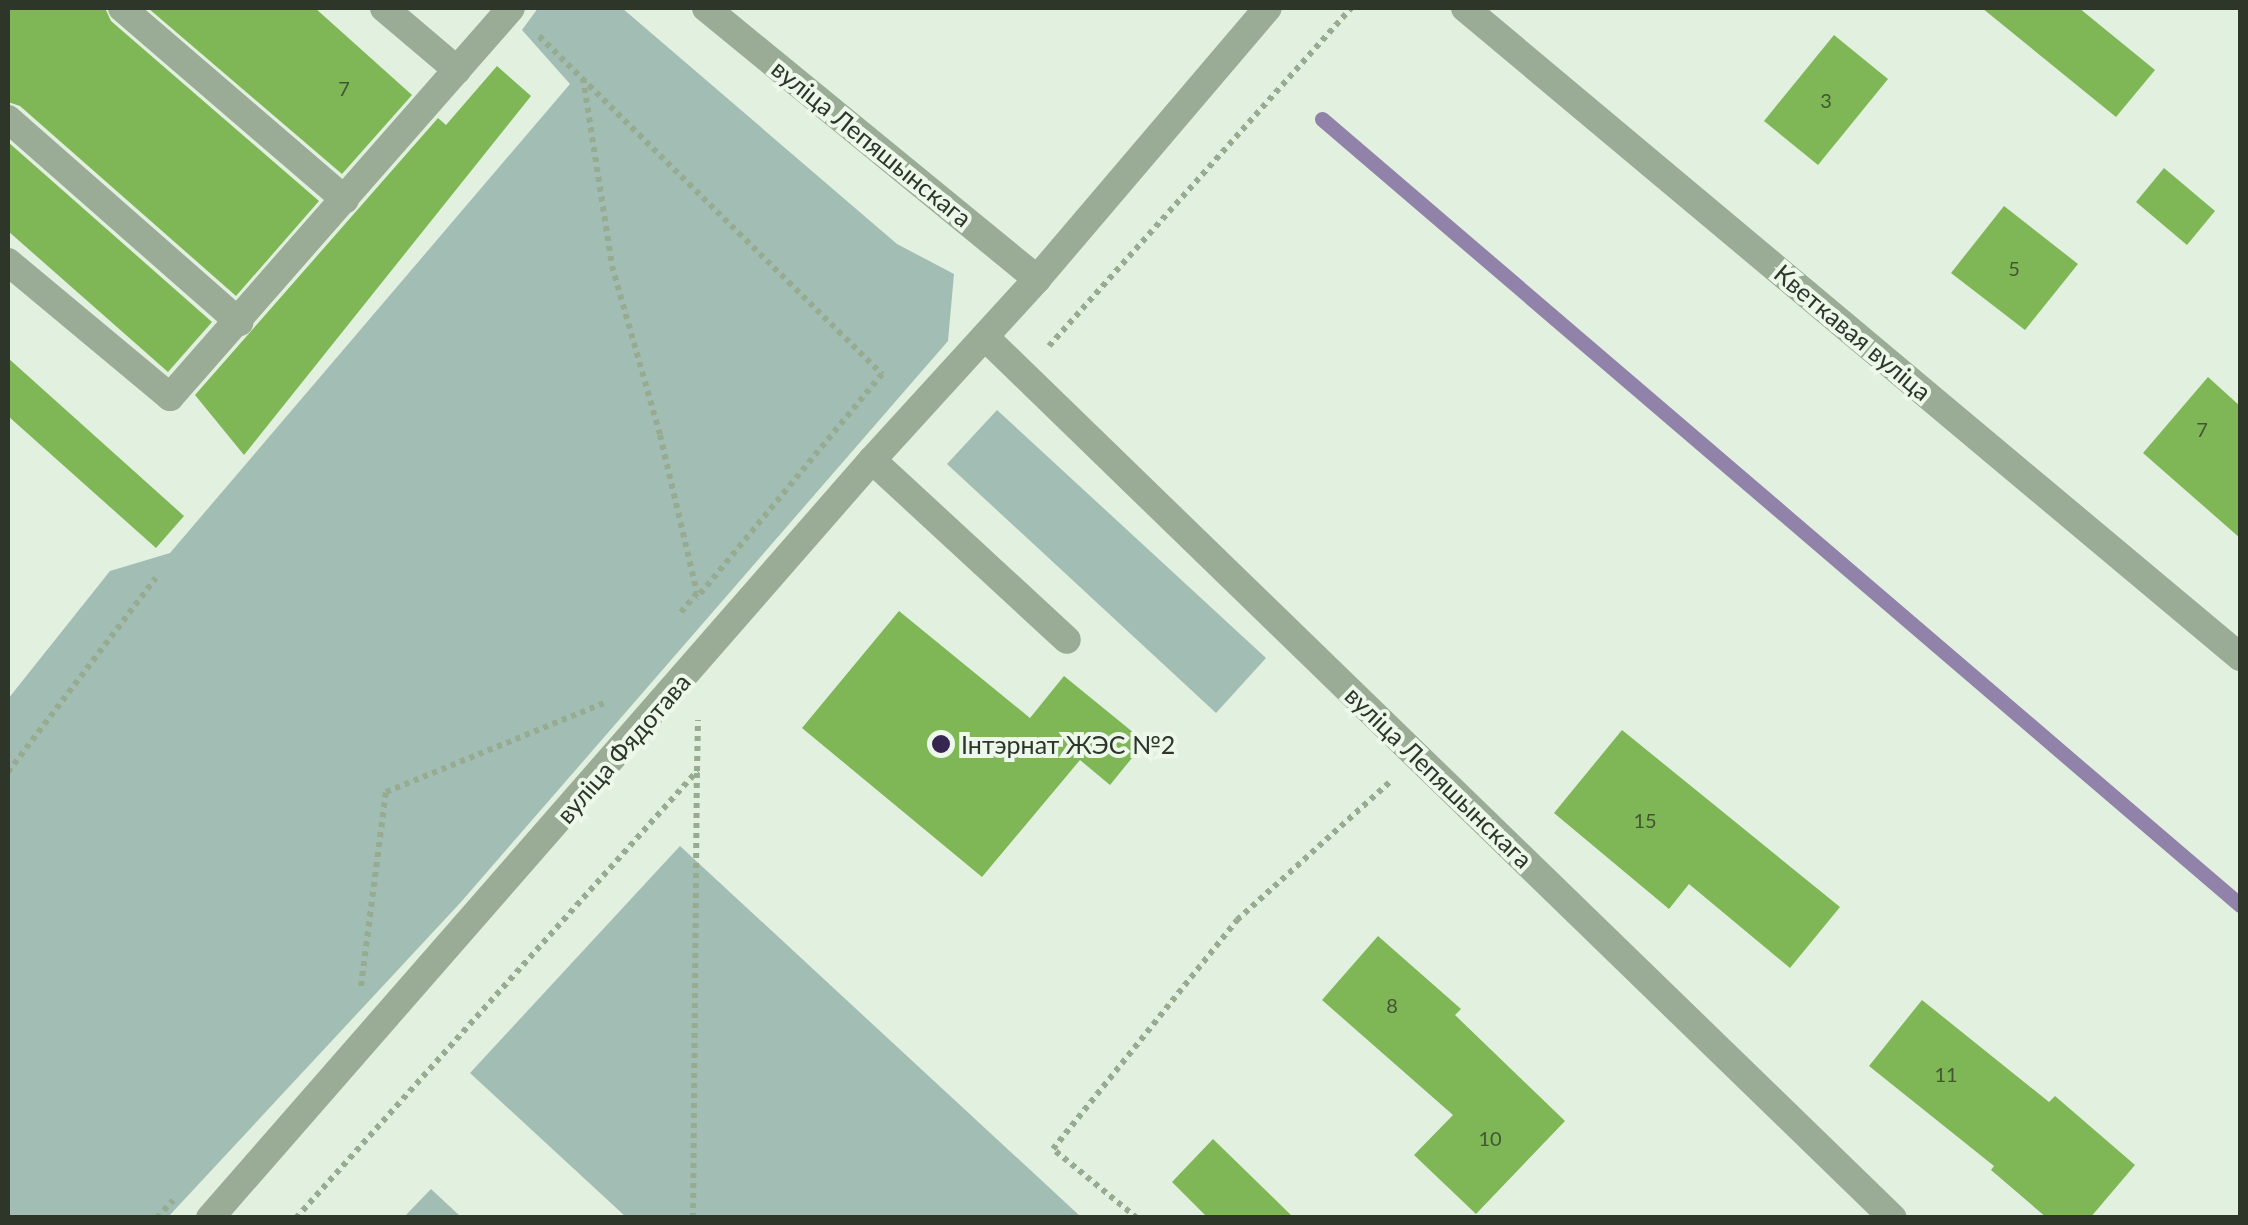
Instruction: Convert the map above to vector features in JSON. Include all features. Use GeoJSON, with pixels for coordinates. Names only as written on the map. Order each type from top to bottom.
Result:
{"type":"FeatureCollection","features":[{"type":"Feature","properties":{"kind":"street"},"geometry":{"type":"LineString","coordinates":[[122,8],[345,200]]}},
{"type":"Feature","properties":{"kind":"street"},"geometry":{"type":"LineString","coordinates":[[384,8],[457,70]]}},
{"type":"Feature","properties":{"kind":"street"},"geometry":{"type":"LineString","coordinates":[[8,262],[170,397],[511,8]]}},
{"type":"Feature","properties":{"kind":"street","name":"вуліца Лепяшынскага"},"geometry":{"type":"LineString","coordinates":[[706,8],[1037,280]]}},
{"type":"Feature","properties":{"kind":"street","name":"вуліца Фядотава"},"geometry":{"type":"LineString","coordinates":[[210,1218],[872,460],[1037,280],[1268,8]]}},
{"type":"Feature","properties":{"kind":"street","name":"Кветкавая вуліца"},"geometry":{"type":"LineString","coordinates":[[1465,8],[2240,657]]}},
{"type":"Feature","properties":{"kind":"street"},"geometry":{"type":"LineString","coordinates":[[8,119],[238,322]]}},
{"type":"Feature","properties":{"kind":"street","name":"вуліца Лепяшынскага"},"geometry":{"type":"LineString","coordinates":[[985,337],[1893,1218]]}},
{"type":"Feature","properties":{"kind":"street"},"geometry":{"type":"LineString","coordinates":[[872,460],[1067,640]]}},
{"type":"Feature","properties":{"kind":"path"},"geometry":{"type":"LineString","coordinates":[[511,8],[882,374],[674,620]]}},
{"type":"Feature","properties":{"kind":"path"},"geometry":{"type":"LineString","coordinates":[[1023,374],[1351,8]]}},
{"type":"Feature","properties":{"kind":"path"},"geometry":{"type":"LineString","coordinates":[[583,76],[612,266],[660,435],[697,593],[693,1218]]}},
{"type":"Feature","properties":{"kind":"path"},"geometry":{"type":"LineString","coordinates":[[8,772],[156,578]]}},
{"type":"Feature","properties":{"kind":"path"},"geometry":{"type":"LineString","coordinates":[[594,717],[618,688]]}},
{"type":"Feature","properties":{"kind":"path"},"geometry":{"type":"LineString","coordinates":[[374,974],[360,988],[386,792],[607,702]]}},
{"type":"Feature","properties":{"kind":"path"},"geometry":{"type":"LineString","coordinates":[[1137,1218],[1053,1149],[1237,920],[1418,756]]}},
{"type":"Feature","properties":{"kind":"path"},"geometry":{"type":"LineString","coordinates":[[296,1218],[697,771]]}},
{"type":"Feature","properties":{"kind":"path"},"geometry":{"type":"LineString","coordinates":[[157,1218],[182,1189]]}},
{"type":"Feature","properties":{"kind":"shaded area"},"geometry":{"type":"Polygon","coordinates":[[[538,8],[622,8],[897,244],[954,274],[948,341],[461,902],[168,1217],[8,1217],[8,699],[110,571],[170,553],[570,84],[522,30],[538,8]]]}},
{"type":"Feature","properties":{"kind":"shaded area"},"geometry":{"type":"Polygon","coordinates":[[[997,410],[1266,658],[1216,713],[947,464],[997,410]]]}},
{"type":"Feature","properties":{"kind":"shaded area"},"geometry":{"type":"Polygon","coordinates":[[[680,846],[1081,1217],[626,1217],[470,1073],[680,846]]]}},
{"type":"Feature","properties":{"kind":"shaded area"},"geometry":{"type":"Polygon","coordinates":[[[431,1189],[461,1217],[404,1217],[431,1189]]]}},
{"type":"Feature","properties":{"kind":"building"},"geometry":{"type":"Polygon","coordinates":[[[8,8],[105,8],[111,21],[319,201],[236,296],[20,106],[8,102],[8,8]]]}},
{"type":"Feature","properties":{"kind":"building"},"geometry":{"type":"Polygon","coordinates":[[[148,8],[315,8],[412,95],[342,174],[148,8]]]}},
{"type":"Feature","properties":{"kind":"building"},"geometry":{"type":"Polygon","coordinates":[[[1982,8],[2079,8],[2155,70],[2116,117],[1982,8]]]}},
{"type":"Feature","properties":{"kind":"building"},"geometry":{"type":"Polygon","coordinates":[[[1834,35],[1888,79],[1818,165],[1764,121],[1834,35]]]}},
{"type":"Feature","properties":{"kind":"building"},"geometry":{"type":"Polygon","coordinates":[[[497,66],[531,96],[244,455],[195,395],[438,118],[446,125],[497,66]]]}},
{"type":"Feature","properties":{"kind":"building"},"geometry":{"type":"Polygon","coordinates":[[[8,142],[212,322],[168,372],[8,231],[8,142]]]}},
{"type":"Feature","properties":{"kind":"building"},"geometry":{"type":"Polygon","coordinates":[[[2164,168],[2215,211],[2187,245],[2136,202],[2164,168]]]}},
{"type":"Feature","properties":{"kind":"building"},"geometry":{"type":"Polygon","coordinates":[[[2004,206],[2078,264],[2025,330],[1951,273],[2004,206]]]}},
{"type":"Feature","properties":{"kind":"building"},"geometry":{"type":"Polygon","coordinates":[[[8,358],[184,516],[156,548],[8,416],[8,358]]]}},
{"type":"Feature","properties":{"kind":"building"},"geometry":{"type":"Polygon","coordinates":[[[2208,377],[2240,406],[2240,538],[2143,453],[2208,377]]]}},
{"type":"Feature","properties":{"kind":"building","name":"Інтэрнат ЖЭС №2"},"geometry":{"type":"Polygon","coordinates":[[[899,611],[1030,718],[1064,676],[1145,742],[1110,785],[1080,760],[982,877],[802,728],[899,611]]]}},
{"type":"Feature","properties":{"kind":"building"},"geometry":{"type":"Polygon","coordinates":[[[1622,730],[1840,907],[1790,968],[1689,884],[1669,909],[1554,813],[1622,730]]]}},
{"type":"Feature","properties":{"kind":"building"},"geometry":{"type":"Polygon","coordinates":[[[1378,936],[1461,1009],[1455,1015],[1565,1121],[1476,1214],[1414,1155],[1453,1115],[1322,1000],[1378,936]]]}},
{"type":"Feature","properties":{"kind":"building"},"geometry":{"type":"Polygon","coordinates":[[[1922,1000],[2049,1102],[2055,1096],[2135,1165],[2090,1218],[2047,1218],[1991,1170],[1994,1166],[1869,1066],[1922,1000]]]}},
{"type":"Feature","properties":{"kind":"building"},"geometry":{"type":"Polygon","coordinates":[[[1213,1139],[1294,1218],[1208,1218],[1172,1182],[1213,1139]]]}},
{"type":"Feature","properties":{"kind":"waterway"},"geometry":{"type":"LineString","coordinates":[[1322,119],[2240,905]]}},
{"type":"Feature","properties":{"kind":"place","name":"Інтэрнат ЖЭС №2"},"geometry":{"type":"Point","coordinates":[941,744]}}]}
